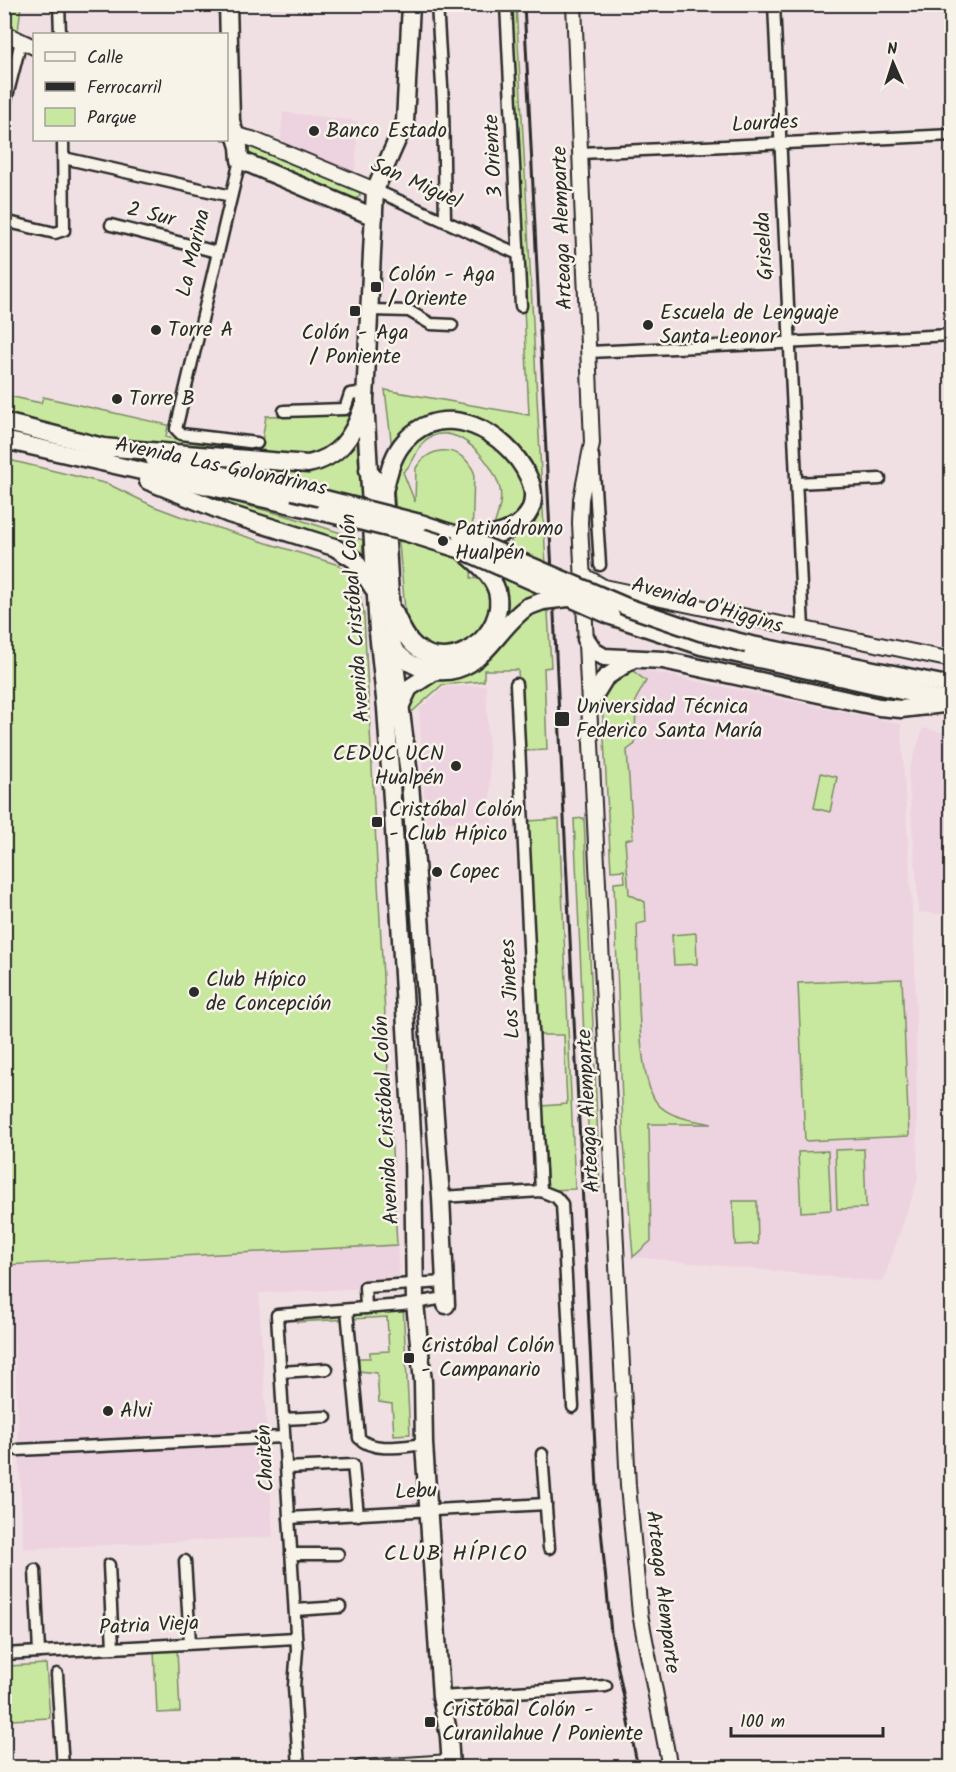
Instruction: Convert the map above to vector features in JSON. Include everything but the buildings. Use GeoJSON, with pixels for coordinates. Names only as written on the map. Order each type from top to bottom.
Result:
{"type":"FeatureCollection","features":[{"type":"Feature","properties":{"kind":"main road","name":"La Marina"},"geometry":{"type":"LineString","coordinates":[[228,4],[230,134],[240,147],[240,160]]}},
{"type":"Feature","properties":{"kind":"main road","name":"Avenida Cristóbal Colón"},"geometry":{"type":"LineString","coordinates":[[411,4],[405,122],[375,190],[366,396],[368,470],[383,596],[393,648],[410,783],[441,1197],[445,1295]]}},
{"type":"Feature","properties":{"kind":"main road","name":"Arteaga Alemparte"},"geometry":{"type":"LineString","coordinates":[[574,4],[592,450],[580,511],[631,1521],[640,1614],[670,1767]]}},
{"type":"Feature","properties":{"kind":"main road"},"geometry":{"type":"LineString","coordinates":[[4,33],[33,47]]}},
{"type":"Feature","properties":{"kind":"main road","name":"San Miguel"},"geometry":{"type":"LineString","coordinates":[[230,134],[252,140],[375,190]]}},
{"type":"Feature","properties":{"kind":"main road"},"geometry":{"type":"LineString","coordinates":[[240,160],[374,217]]}},
{"type":"Feature","properties":{"kind":"main road"},"geometry":{"type":"LineString","coordinates":[[102,447],[308,464],[326,459],[343,446],[357,423],[366,396]]}},
{"type":"Feature","properties":{"kind":"main road"},"geometry":{"type":"LineString","coordinates":[[120,468],[203,505],[334,547],[355,560],[383,596],[411,642],[428,654],[451,657],[473,648],[492,626],[497,613],[496,591],[486,572],[461,543],[514,529],[524,518],[531,505],[532,490],[529,478],[498,439],[472,423],[439,422],[416,430],[405,440],[394,457],[384,491]]}},
{"type":"Feature","properties":{"kind":"main road","name":"Avenida Las Golondrinas"},"geometry":{"type":"LineString","coordinates":[[4,423],[293,498]]}},
{"type":"Feature","properties":{"kind":"main road","name":"Avenida Las Golondrinas"},"geometry":{"type":"LineString","coordinates":[[4,440],[120,468],[378,511],[461,543]]}},
{"type":"Feature","properties":{"kind":"main road","name":"Avenida Cristóbal Colón"},"geometry":{"type":"LineString","coordinates":[[368,470],[384,491],[383,596],[377,619],[402,956],[413,1151],[415,1303],[423,1382],[424,1444],[441,1697],[449,1736],[451,1765]]}},
{"type":"Feature","properties":{"kind":"main road","name":"Avenida O'Higgins"},"geometry":{"type":"LineString","coordinates":[[461,543],[572,598],[652,631],[951,686]]}},
{"type":"Feature","properties":{"kind":"main road","name":"Avenida O'Higgins"},"geometry":{"type":"LineString","coordinates":[[461,543],[627,607],[748,650],[951,703]]}},
{"type":"Feature","properties":{"kind":"main road","name":"Avenida O'Higgins"},"geometry":{"type":"LineString","coordinates":[[583,575],[604,587],[951,660]]}},
{"type":"Feature","properties":{"kind":"main road"},"geometry":{"type":"LineString","coordinates":[[377,619],[393,648],[411,663],[435,671],[456,670],[475,662],[527,607],[553,599],[572,598]]}},
{"type":"Feature","properties":{"kind":"main road"},"geometry":{"type":"LineString","coordinates":[[586,639],[594,651],[601,656],[663,660],[879,707],[901,709],[951,703]]}},
{"type":"Feature","properties":{"kind":"main road"},"geometry":{"type":"LineString","coordinates":[[590,704],[605,678],[633,659]]}},
{"type":"Feature","properties":{"kind":"main road"},"geometry":{"type":"LineString","coordinates":[[401,705],[409,688],[435,671]]}},
{"type":"Feature","properties":{"kind":"main road"},"geometry":{"type":"LineString","coordinates":[[360,1767],[451,1765]]}},
{"type":"Feature","properties":{"kind":"street"},"geometry":{"type":"LineString","coordinates":[[59,4],[60,33]]}},
{"type":"Feature","properties":{"kind":"street"},"geometry":{"type":"LineString","coordinates":[[437,4],[443,102],[445,221]]}},
{"type":"Feature","properties":{"kind":"street","name":"3 Oriente"},"geometry":{"type":"LineString","coordinates":[[506,4],[521,306]]}},
{"type":"Feature","properties":{"kind":"street","name":"Griselda"},"geometry":{"type":"LineString","coordinates":[[774,4],[803,629]]}},
{"type":"Feature","properties":{"kind":"street"},"geometry":{"type":"LineString","coordinates":[[5,104],[21,41]]}},
{"type":"Feature","properties":{"kind":"street","name":"Lourdes"},"geometry":{"type":"LineString","coordinates":[[581,153],[951,135]]}},
{"type":"Feature","properties":{"kind":"street"},"geometry":{"type":"LineString","coordinates":[[4,221],[55,234],[62,232],[65,226],[63,141]]}},
{"type":"Feature","properties":{"kind":"street","name":"2 Sur"},"geometry":{"type":"LineString","coordinates":[[64,158],[231,196]]}},
{"type":"Feature","properties":{"kind":"street","name":"La Marina"},"geometry":{"type":"LineString","coordinates":[[240,160],[176,429],[181,434],[257,443]]}},
{"type":"Feature","properties":{"kind":"street","name":"San Miguel"},"geometry":{"type":"LineString","coordinates":[[375,190],[518,254]]}},
{"type":"Feature","properties":{"kind":"street","name":"2 Sur"},"geometry":{"type":"LineString","coordinates":[[111,225],[217,252]]}},
{"type":"Feature","properties":{"kind":"street"},"geometry":{"type":"LineString","coordinates":[[370,310],[409,311],[431,324],[452,325]]}},
{"type":"Feature","properties":{"kind":"street"},"geometry":{"type":"LineString","coordinates":[[589,352],[951,335]]}},
{"type":"Feature","properties":{"kind":"street"},"geometry":{"type":"LineString","coordinates":[[284,411],[345,409],[350,394],[366,396]]}},
{"type":"Feature","properties":{"kind":"street","name":"Arteaga Alemparte"},"geometry":{"type":"LineString","coordinates":[[592,450],[600,565]]}},
{"type":"Feature","properties":{"kind":"street"},"geometry":{"type":"LineString","coordinates":[[796,483],[880,479]]}},
{"type":"Feature","properties":{"kind":"street","name":"Los Jinetes"},"geometry":{"type":"LineString","coordinates":[[516,684],[541,1191]]}},
{"type":"Feature","properties":{"kind":"street"},"geometry":{"type":"LineString","coordinates":[[441,1197],[541,1191],[556,1197],[563,1210],[573,1407]]}},
{"type":"Feature","properties":{"kind":"street"},"geometry":{"type":"LineString","coordinates":[[366,1308],[364,1287],[416,1285],[445,1295]]}},
{"type":"Feature","properties":{"kind":"street","name":"Chaitén"},"geometry":{"type":"LineString","coordinates":[[299,1767],[294,1686],[295,1610],[277,1315],[415,1303],[445,1295]]}},
{"type":"Feature","properties":{"kind":"street"},"geometry":{"type":"LineString","coordinates":[[347,1310],[359,1438],[366,1445],[380,1447],[424,1444]]}},
{"type":"Feature","properties":{"kind":"street"},"geometry":{"type":"LineString","coordinates":[[280,1372],[327,1370]]}},
{"type":"Feature","properties":{"kind":"street"},"geometry":{"type":"LineString","coordinates":[[283,1419],[326,1417]]}},
{"type":"Feature","properties":{"kind":"street"},"geometry":{"type":"LineString","coordinates":[[18,1450],[285,1437]]}},
{"type":"Feature","properties":{"kind":"street"},"geometry":{"type":"LineString","coordinates":[[542,1454],[549,1548]]}},
{"type":"Feature","properties":{"kind":"street"},"geometry":{"type":"LineString","coordinates":[[286,1468],[353,1465],[358,1515]]}},
{"type":"Feature","properties":{"kind":"street","name":"Lebu"},"geometry":{"type":"LineString","coordinates":[[289,1518],[546,1504]]}},
{"type":"Feature","properties":{"kind":"street"},"geometry":{"type":"LineString","coordinates":[[291,1554],[338,1554]]}},
{"type":"Feature","properties":{"kind":"street"},"geometry":{"type":"LineString","coordinates":[[185,1561],[190,1643]]}},
{"type":"Feature","properties":{"kind":"street"},"geometry":{"type":"LineString","coordinates":[[109,1565],[114,1648]]}},
{"type":"Feature","properties":{"kind":"street"},"geometry":{"type":"LineString","coordinates":[[35,1570],[39,1652]]}},
{"type":"Feature","properties":{"kind":"street"},"geometry":{"type":"LineString","coordinates":[[295,1610],[340,1607]]}},
{"type":"Feature","properties":{"kind":"street","name":"Patria Vieja"},"geometry":{"type":"LineString","coordinates":[[4,1654],[296,1638]]}},
{"type":"Feature","properties":{"kind":"street"},"geometry":{"type":"LineString","coordinates":[[57,1674],[63,1767]]}},
{"type":"Feature","properties":{"kind":"street"},"geometry":{"type":"LineString","coordinates":[[441,1697],[606,1686]]}},
{"type":"Feature","properties":{"kind":"shaded area"},"geometry":{"type":"Polygon","coordinates":[[[283,112],[358,121],[355,176],[280,147],[283,112]]]}},
{"type":"Feature","properties":{"kind":"shaded area","name":"Universidad Técnica Federico Santa María"},"geometry":{"type":"Polygon","coordinates":[[[628,667],[901,724],[915,957],[918,1180],[883,1282],[633,1257],[623,1130],[614,883],[625,882],[625,878],[624,870],[611,871],[602,701],[628,667]]]}},
{"type":"Feature","properties":{"kind":"shaded area","name":"CEDUC UCN Hualpén"},"geometry":{"type":"Polygon","coordinates":[[[486,685],[492,823],[426,822],[419,709],[445,687],[486,685]]]}},
{"type":"Feature","properties":{"kind":"shaded area"},"geometry":{"type":"Polygon","coordinates":[[[923,728],[951,734],[951,915],[919,912],[908,773],[923,728]]]}},
{"type":"Feature","properties":{"kind":"shaded area"},"geometry":{"type":"Polygon","coordinates":[[[397,1245],[400,1287],[259,1293],[273,1537],[23,1549],[11,1264],[397,1245]]]}},
{"type":"Feature","properties":{"kind":"green space"},"geometry":{"type":"Polygon","coordinates":[[[4,5],[21,5],[18,32],[5,26],[4,5]]]}},
{"type":"Feature","properties":{"kind":"green space"},"geometry":{"type":"Polygon","coordinates":[[[510,5],[516,5],[546,566],[514,551],[510,538],[536,490],[499,439],[488,427],[476,419],[462,414],[448,415],[392,448],[385,390],[529,415],[510,5]]]}},
{"type":"Feature","properties":{"kind":"green space"},"geometry":{"type":"Polygon","coordinates":[[[253,147],[359,190],[360,196],[353,201],[247,155],[249,148],[253,147]]]}},
{"type":"Feature","properties":{"kind":"green space"},"geometry":{"type":"Polygon","coordinates":[[[4,395],[41,403],[43,397],[168,425],[166,437],[183,441],[261,447],[266,416],[352,414],[340,440],[315,457],[106,439],[16,416],[5,411],[4,395]]]}},
{"type":"Feature","properties":{"kind":"green space"},"geometry":{"type":"Polygon","coordinates":[[[450,425],[487,437],[515,468],[525,490],[521,511],[515,522],[493,530],[500,505],[500,489],[491,468],[464,440],[453,435],[441,434],[430,437],[425,440],[411,464],[403,472],[415,502],[416,468],[429,455],[446,451],[454,453],[469,463],[474,472],[471,578],[479,579],[493,595],[487,624],[463,647],[438,651],[416,639],[406,621],[394,489],[395,472],[414,439],[450,425]]]}},
{"type":"Feature","properties":{"kind":"green space"},"geometry":{"type":"Polygon","coordinates":[[[357,441],[361,498],[191,460],[319,468],[332,464],[357,441]]]}},
{"type":"Feature","properties":{"kind":"green space","name":"Club Hípico de Concepción"},"geometry":{"type":"Polygon","coordinates":[[[5,459],[108,484],[153,506],[185,518],[339,565],[350,575],[357,587],[364,615],[397,1245],[5,1265],[5,459]]]}},
{"type":"Feature","properties":{"kind":"green space"},"geometry":{"type":"Polygon","coordinates":[[[185,489],[291,517],[363,540],[362,559],[185,489]]]}},
{"type":"Feature","properties":{"kind":"green space"},"geometry":{"type":"Polygon","coordinates":[[[499,576],[539,594],[520,602],[502,621],[499,576]]]}},
{"type":"Feature","properties":{"kind":"green space"},"geometry":{"type":"Polygon","coordinates":[[[540,609],[548,612],[551,667],[544,668],[547,750],[523,751],[518,670],[484,670],[484,681],[442,685],[404,719],[411,694],[525,615],[540,609]]]}},
{"type":"Feature","properties":{"kind":"green space"},"geometry":{"type":"Polygon","coordinates":[[[628,667],[646,681],[636,699],[635,744],[627,750],[633,838],[625,840],[629,894],[645,902],[646,922],[637,924],[640,1018],[645,1069],[650,1089],[662,1108],[682,1118],[712,1124],[649,1124],[651,1241],[633,1257],[623,1130],[614,883],[625,882],[624,870],[611,871],[602,701],[608,685],[628,667]]]}},
{"type":"Feature","properties":{"kind":"green space"},"geometry":{"type":"Polygon","coordinates":[[[821,773],[837,777],[830,812],[814,808],[821,773]]]}},
{"type":"Feature","properties":{"kind":"green space"},"geometry":{"type":"Polygon","coordinates":[[[584,818],[600,1188],[591,1189],[574,819],[584,818]]]}},
{"type":"Feature","properties":{"kind":"green space"},"geometry":{"type":"Polygon","coordinates":[[[559,819],[575,1189],[548,1190],[542,1106],[567,1104],[564,1035],[539,1035],[528,821],[559,819]]]}},
{"type":"Feature","properties":{"kind":"green space"},"geometry":{"type":"Polygon","coordinates":[[[696,933],[697,964],[674,965],[672,935],[696,933]]]}},
{"type":"Feature","properties":{"kind":"green space"},"geometry":{"type":"Polygon","coordinates":[[[902,979],[909,1136],[805,1141],[798,983],[902,979]]]}},
{"type":"Feature","properties":{"kind":"green space"},"geometry":{"type":"Polygon","coordinates":[[[864,1149],[866,1208],[837,1209],[835,1150],[864,1149]]]}},
{"type":"Feature","properties":{"kind":"green space"},"geometry":{"type":"Polygon","coordinates":[[[828,1151],[831,1210],[801,1212],[798,1152],[828,1151]]]}},
{"type":"Feature","properties":{"kind":"green space"},"geometry":{"type":"Polygon","coordinates":[[[733,1201],[757,1201],[758,1244],[735,1245],[733,1201]]]}},
{"type":"Feature","properties":{"kind":"green space"},"geometry":{"type":"Polygon","coordinates":[[[403,1306],[410,1434],[394,1435],[392,1404],[379,1402],[377,1373],[359,1371],[359,1358],[370,1358],[370,1352],[389,1351],[387,1317],[297,1322],[296,1312],[403,1306]]]}},
{"type":"Feature","properties":{"kind":"green space"},"geometry":{"type":"Polygon","coordinates":[[[177,1650],[180,1712],[157,1713],[154,1651],[177,1650]]]}},
{"type":"Feature","properties":{"kind":"green space"},"geometry":{"type":"Polygon","coordinates":[[[46,1664],[50,1718],[11,1720],[8,1666],[46,1664]]]}},
{"type":"Feature","properties":{"kind":"railway"},"geometry":{"type":"LineString","coordinates":[[524,4],[597,1488],[611,1633],[638,1768]]}},
{"type":"Feature","properties":{"kind":"place","name":"Banco Estado"},"geometry":{"type":"Point","coordinates":[314,131]}},
{"type":"Feature","properties":{"kind":"place","name":"Colón - Aga / Oriente"},"geometry":{"type":"Point","coordinates":[376,287]}},
{"type":"Feature","properties":{"kind":"place","name":"Colón - Aga / Poniente"},"geometry":{"type":"Point","coordinates":[355,311]}},
{"type":"Feature","properties":{"kind":"place","name":"Escuela de Lenguaje Santa Leonor"},"geometry":{"type":"Point","coordinates":[648,325]}},
{"type":"Feature","properties":{"kind":"place","name":"Torre A"},"geometry":{"type":"Point","coordinates":[156,330]}},
{"type":"Feature","properties":{"kind":"place","name":"Torre B"},"geometry":{"type":"Point","coordinates":[117,399]}},
{"type":"Feature","properties":{"kind":"place","name":"Patinódromo Hualpén"},"geometry":{"type":"Point","coordinates":[443,541]}},
{"type":"Feature","properties":{"kind":"place","name":"Universidad Técnica Federico Santa María"},"geometry":{"type":"Point","coordinates":[562,719]}},
{"type":"Feature","properties":{"kind":"place","name":"CEDUC UCN Hualpén"},"geometry":{"type":"Point","coordinates":[456,766]}},
{"type":"Feature","properties":{"kind":"place","name":"Cristóbal Colón - Club Hípico"},"geometry":{"type":"Point","coordinates":[377,822]}},
{"type":"Feature","properties":{"kind":"place","name":"Copec"},"geometry":{"type":"Point","coordinates":[437,872]}},
{"type":"Feature","properties":{"kind":"place","name":"Club Hípico de Concepción"},"geometry":{"type":"Point","coordinates":[194,992]}},
{"type":"Feature","properties":{"kind":"place","name":"Cristóbal Colón - Campanario"},"geometry":{"type":"Point","coordinates":[409,1358]}},
{"type":"Feature","properties":{"kind":"place","name":"Alvi"},"geometry":{"type":"Point","coordinates":[108,1411]}},
{"type":"Feature","properties":{"kind":"place","name":"Cristóbal Colón - Curanilahue / Poniente"},"geometry":{"type":"Point","coordinates":[430,1722]}},
{"type":"Feature","properties":{"kind":"district","name":"CLUB HÍPICO"},"geometry":{"type":"Point","coordinates":[456,1554]}}]}
